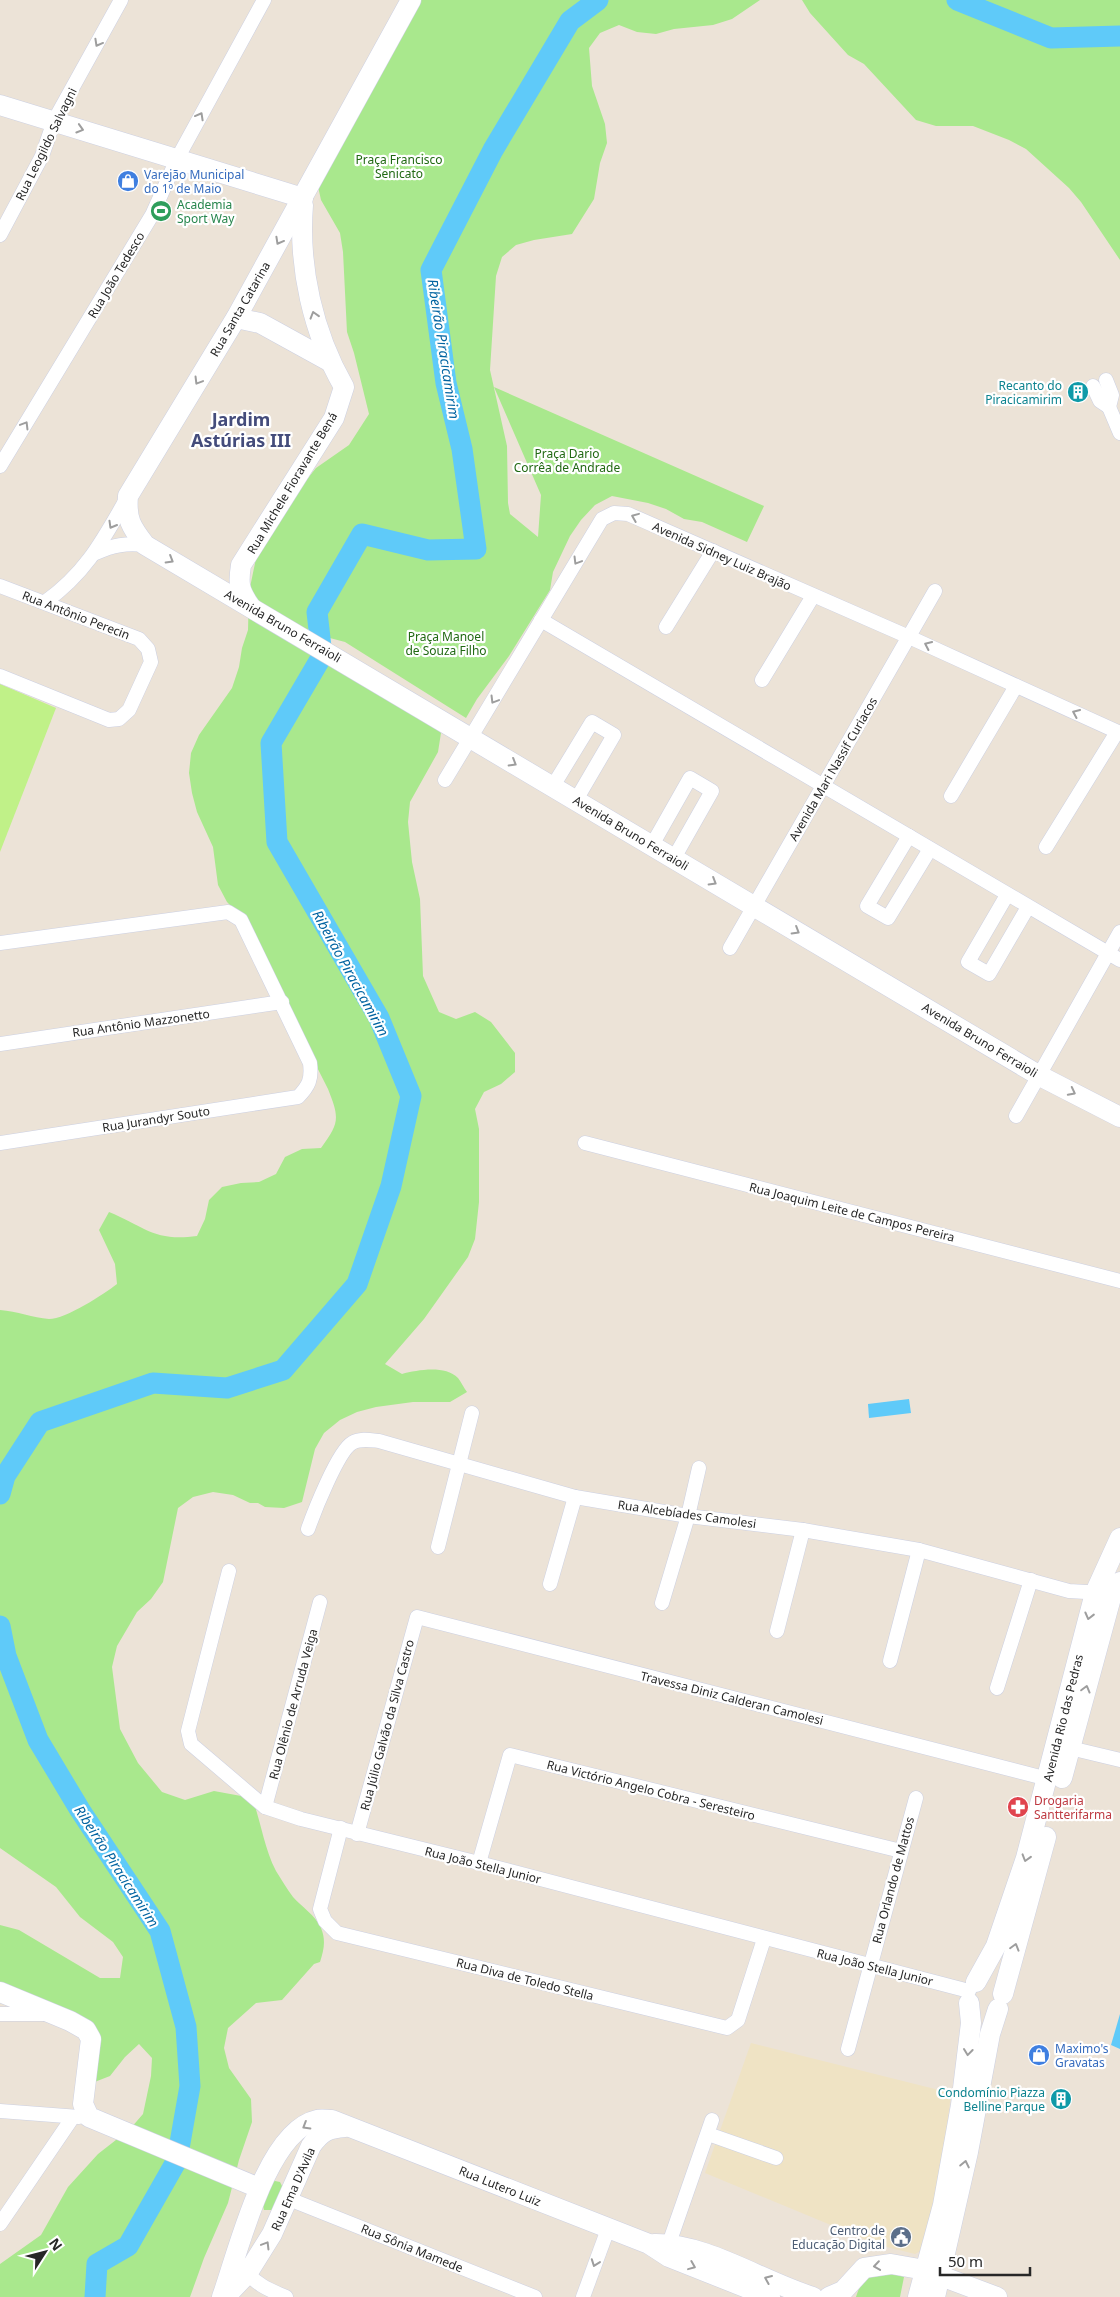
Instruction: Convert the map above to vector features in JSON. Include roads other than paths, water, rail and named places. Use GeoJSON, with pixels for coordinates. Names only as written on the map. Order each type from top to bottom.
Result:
{"type":"FeatureCollection","features":[{"type":"Feature","properties":{"kind":"street","name":"Rua Leogildo Salvagni"},"geometry":{"type":"LineString","coordinates":[[0,235],[42,156],[54,122],[121,0]]}},
{"type":"Feature","properties":{"kind":"street","name":"Rua João Tedesco"},"geometry":{"type":"LineString","coordinates":[[0,466],[152,216],[177,159],[264,0]]}},
{"type":"Feature","properties":{"kind":"street","name":"Rua Santa Catarina"},"geometry":{"type":"LineString","coordinates":[[45,602],[64,589],[96,553],[128,496],[236,318],[411,0]]}},
{"type":"Feature","properties":{"kind":"street"},"geometry":{"type":"LineString","coordinates":[[0,105],[303,198]]}},
{"type":"Feature","properties":{"kind":"street","name":"Rua Michele Fioravante Bená"},"geometry":{"type":"LineString","coordinates":[[250,606],[240,592],[241,565],[334,418],[344,387],[329,361],[309,298],[300,234],[303,198]]}},
{"type":"Feature","properties":{"kind":"street"},"geometry":{"type":"LineString","coordinates":[[236,318],[260,323],[329,361]]}},
{"type":"Feature","properties":{"kind":"street"},"geometry":{"type":"LineString","coordinates":[[1099,383],[1100,400],[1109,407],[1120,433]]}},
{"type":"Feature","properties":{"kind":"street","name":"Avenida Bruno Ferraioli"},"geometry":{"type":"LineString","coordinates":[[128,496],[127,512],[132,529],[145,545],[1040,1076],[1120,1117]]}},
{"type":"Feature","properties":{"kind":"street","name":"Avenida Sidney Luiz Brajão"},"geometry":{"type":"LineString","coordinates":[[445,780],[602,519],[614,513],[628,514],[909,637],[1118,732]]}},
{"type":"Feature","properties":{"kind":"street","name":"Avenida Bruno Ferraioli"},"geometry":{"type":"LineString","coordinates":[[96,553],[109,546],[127,543],[145,545]]}},
{"type":"Feature","properties":{"kind":"street"},"geometry":{"type":"LineString","coordinates":[[666,627],[713,552]]}},
{"type":"Feature","properties":{"kind":"street","name":"Rua Michele Fioravante Bená"},"geometry":{"type":"LineString","coordinates":[[202,579],[218,578],[241,565]]}},
{"type":"Feature","properties":{"kind":"street","name":"Rua Antônio Perecin"},"geometry":{"type":"LineString","coordinates":[[0,586],[139,639],[148,649],[151,662],[129,710],[119,719],[109,720],[0,676]]}},
{"type":"Feature","properties":{"kind":"street","name":"Avenida Mari Nassif Curiacos"},"geometry":{"type":"LineString","coordinates":[[730,948],[935,591]]}},
{"type":"Feature","properties":{"kind":"street"},"geometry":{"type":"LineString","coordinates":[[762,680],[814,596]]}},
{"type":"Feature","properties":{"kind":"street"},"geometry":{"type":"LineString","coordinates":[[542,620],[1114,957]]}},
{"type":"Feature","properties":{"kind":"street"},"geometry":{"type":"LineString","coordinates":[[951,796],[1016,686]]}},
{"type":"Feature","properties":{"kind":"street"},"geometry":{"type":"LineString","coordinates":[[553,786],[592,722],[614,735],[576,800]]}},
{"type":"Feature","properties":{"kind":"street"},"geometry":{"type":"LineString","coordinates":[[1046,847],[1118,732]]}},
{"type":"Feature","properties":{"kind":"street"},"geometry":{"type":"LineString","coordinates":[[652,845],[690,778],[712,791],[674,858]]}},
{"type":"Feature","properties":{"kind":"street"},"geometry":{"type":"LineString","coordinates":[[909,836],[867,906],[888,918],[930,849]]}},
{"type":"Feature","properties":{"kind":"street"},"geometry":{"type":"LineString","coordinates":[[1008,895],[968,962],[989,974],[1028,907]]}},
{"type":"Feature","properties":{"kind":"street"},"geometry":{"type":"LineString","coordinates":[[0,944],[228,912],[241,920],[282,1002]]}},
{"type":"Feature","properties":{"kind":"street"},"geometry":{"type":"LineString","coordinates":[[1016,1116],[1114,957],[1120,932]]}},
{"type":"Feature","properties":{"kind":"street","name":"Rua Antônio Mazzonetto"},"geometry":{"type":"LineString","coordinates":[[0,1044],[282,1002]]}},
{"type":"Feature","properties":{"kind":"street","name":"Rua Jurandyr Souto"},"geometry":{"type":"LineString","coordinates":[[0,1143],[298,1097],[308,1087],[312,1076],[310,1063],[282,1002]]}},
{"type":"Feature","properties":{"kind":"street","name":"Rua Joaquim Leite de Campos Pereira"},"geometry":{"type":"LineString","coordinates":[[585,1143],[1120,1281]]}},
{"type":"Feature","properties":{"kind":"street"},"geometry":{"type":"LineString","coordinates":[[438,1547],[472,1413]]}},
{"type":"Feature","properties":{"kind":"street","name":"Rua Alcebíades Camolesi"},"geometry":{"type":"LineString","coordinates":[[310,1525],[341,1454],[352,1443],[365,1439],[379,1441],[575,1497],[688,1516],[803,1530],[919,1550],[1069,1591],[1112,1591]]}},
{"type":"Feature","properties":{"kind":"street"},"geometry":{"type":"LineString","coordinates":[[662,1603],[688,1516],[699,1468]]}},
{"type":"Feature","properties":{"kind":"street"},"geometry":{"type":"LineString","coordinates":[[550,1584],[575,1497]]}},
{"type":"Feature","properties":{"kind":"street"},"geometry":{"type":"LineString","coordinates":[[778,1631],[803,1530]]}},
{"type":"Feature","properties":{"kind":"street","name":"Avenida Rio das Pedras"},"geometry":{"type":"LineString","coordinates":[[918,2297],[933,2272],[968,2152],[990,2034],[1001,2002],[1112,1591],[1120,1538]]}},
{"type":"Feature","properties":{"kind":"street"},"geometry":{"type":"LineString","coordinates":[[890,1661],[919,1550]]}},
{"type":"Feature","properties":{"kind":"street","name":"Rua João Stella Junior"},"geometry":{"type":"LineString","coordinates":[[229,1572],[188,1731],[191,1744],[266,1807],[301,1819],[341,1828],[357,1834],[479,1862],[764,1939],[971,1992]]}},
{"type":"Feature","properties":{"kind":"street"},"geometry":{"type":"LineString","coordinates":[[997,1688],[1031,1580]]}},
{"type":"Feature","properties":{"kind":"street","name":"Avenida Rio das Pedras"},"geometry":{"type":"LineString","coordinates":[[935,2297],[933,2272],[961,2105],[971,2023],[971,1992],[996,1946],[1026,1858],[1064,1712],[1112,1591]]}},
{"type":"Feature","properties":{"kind":"street","name":"Rua Olênio de Arruda Veiga"},"geometry":{"type":"LineString","coordinates":[[266,1807],[320,1602]]}},
{"type":"Feature","properties":{"kind":"street","name":"Travessa Diniz Calderan Camolesi"},"geometry":{"type":"LineString","coordinates":[[417,1617],[1048,1779]]}},
{"type":"Feature","properties":{"kind":"street","name":"Rua Júlio Galvão da Silva Castro"},"geometry":{"type":"LineString","coordinates":[[357,1834],[417,1617]]}},
{"type":"Feature","properties":{"kind":"street"},"geometry":{"type":"LineString","coordinates":[[1064,1712],[1070,1723],[1066,1742],[1070,1748],[1120,1760]]}},
{"type":"Feature","properties":{"kind":"street","name":"Rua Victório Angelo Cobra - Seresteiro"},"geometry":{"type":"LineString","coordinates":[[479,1862],[510,1755],[901,1851]]}},
{"type":"Feature","properties":{"kind":"street","name":"Rua Orlando de Mattos"},"geometry":{"type":"LineString","coordinates":[[848,2049],[916,1798]]}},
{"type":"Feature","properties":{"kind":"street","name":"Rua Diva de Toledo Stella"},"geometry":{"type":"LineString","coordinates":[[341,1828],[320,1909],[325,1921],[337,1933],[727,2028],[738,2020],[764,1939]]}},
{"type":"Feature","properties":{"kind":"street"},"geometry":{"type":"LineString","coordinates":[[988,1979],[994,1981],[998,1985],[1001,2002],[994,2012],[983,2014],[972,2009],[971,1992],[988,1979]]}},
{"type":"Feature","properties":{"kind":"street"},"geometry":{"type":"LineString","coordinates":[[0,1992],[48,2014],[70,2021],[86,2030],[91,2038],[81,2117],[1,2220]]}},
{"type":"Feature","properties":{"kind":"street"},"geometry":{"type":"LineString","coordinates":[[0,2014],[48,2014]]}},
{"type":"Feature","properties":{"kind":"street"},"geometry":{"type":"LineString","coordinates":[[0,2111],[81,2117],[260,2188]]}},
{"type":"Feature","properties":{"kind":"street","name":"Rua Ema D'Avila"},"geometry":{"type":"LineString","coordinates":[[224,2297],[260,2188],[276,2154],[287,2140],[303,2127],[316,2120],[332,2120],[352,2126]]}},
{"type":"Feature","properties":{"kind":"street","name":"Rua Ema D'Avila"},"geometry":{"type":"LineString","coordinates":[[224,2297],[248,2274],[272,2234],[311,2146],[319,2135],[330,2128],[352,2126]]}},
{"type":"Feature","properties":{"kind":"street","name":"Rua Lutero Luiz"},"geometry":{"type":"LineString","coordinates":[[352,2126],[608,2229],[661,2247],[770,2297]]}},
{"type":"Feature","properties":{"kind":"street"},"geometry":{"type":"LineString","coordinates":[[661,2247],[710,2127],[776,2158]]}},
{"type":"Feature","properties":{"kind":"street"},"geometry":{"type":"LineString","coordinates":[[274,2174],[282,2176],[288,2182],[288,2200],[274,2216],[265,2214],[257,2207],[260,2188],[274,2174]]}},
{"type":"Feature","properties":{"kind":"street","name":"Rua Sônia Mamede"},"geometry":{"type":"LineString","coordinates":[[288,2200],[535,2297]]}},
{"type":"Feature","properties":{"kind":"street"},"geometry":{"type":"LineString","coordinates":[[583,2297],[608,2229]]}},
{"type":"Feature","properties":{"kind":"street","name":"Rua Lutero Luiz"},"geometry":{"type":"LineString","coordinates":[[661,2247],[721,2260],[813,2297]]}},
{"type":"Feature","properties":{"kind":"street"},"geometry":{"type":"LineString","coordinates":[[237,2255],[248,2274],[264,2288],[286,2297]]}},
{"type":"Feature","properties":{"kind":"street"},"geometry":{"type":"LineString","coordinates":[[829,2297],[852,2288],[864,2268],[891,2264],[933,2272],[997,2297]]}},
{"type":"Feature","properties":{"kind":"water"},"geometry":{"type":"Polygon","coordinates":[[[909,1399],[911,1413],[869,1418],[868,1404],[909,1399]]]}},
{"type":"Feature","properties":{"kind":"water"},"geometry":{"type":"Polygon","coordinates":[[[1120,2014],[1120,2049],[1111,2045],[1120,2014]]]}},
{"type":"Feature","properties":{"kind":"waterway","name":"Ribeirão Piracicamirim"},"geometry":{"type":"LineString","coordinates":[[0,1494],[5,1476],[40,1422],[153,1383],[227,1388],[283,1370],[357,1284],[391,1186],[411,1096],[379,1018],[277,842],[271,743],[322,656],[317,612],[362,534],[428,550],[476,549],[462,449],[446,383],[431,270],[493,150],[570,21],[598,0]]}},
{"type":"Feature","properties":{"kind":"waterway","name":"Ribeirão Piracicamirim"},"geometry":{"type":"LineString","coordinates":[[957,0],[1051,38],[1120,36]]}},
{"type":"Feature","properties":{"kind":"waterway","name":"Ribeirão Piracicamirim"},"geometry":{"type":"LineString","coordinates":[[0,1626],[6,1656],[38,1740],[80,1810],[160,1931],[186,2027],[190,2086],[177,2160],[128,2246],[97,2264],[95,2297]]}},
{"type":"Feature","properties":{"kind":"place","name":"Varejão Municipal do 1º de Maio"},"geometry":{"type":"Point","coordinates":[128,181]}},
{"type":"Feature","properties":{"kind":"place","name":"Academia Sport Way"},"geometry":{"type":"Point","coordinates":[161,211]}},
{"type":"Feature","properties":{"kind":"place","name":"Recanto do Piracicamirim"},"geometry":{"type":"Point","coordinates":[1078,392]}},
{"type":"Feature","properties":{"kind":"place","name":"Drogaria Santterifarma"},"geometry":{"type":"Point","coordinates":[1018,1807]}},
{"type":"Feature","properties":{"kind":"place","name":"Maximo's Gravatas"},"geometry":{"type":"Point","coordinates":[1039,2055]}},
{"type":"Feature","properties":{"kind":"place","name":"Condomínio Piazza Belline Parque"},"geometry":{"type":"Point","coordinates":[1061,2099]}},
{"type":"Feature","properties":{"kind":"place","name":"Centro de Educação Digital"},"geometry":{"type":"Point","coordinates":[901,2237]}},
{"type":"Feature","properties":{"kind":"district","name":"Jardim Astúrias III"},"geometry":{"type":"Point","coordinates":[241,429]}},
{"type":"Feature","properties":{"kind":"park label","name":"Praça Francisco Senicato"},"geometry":{"type":"Point","coordinates":[399,166]}},
{"type":"Feature","properties":{"kind":"park label","name":"Praça Dario Corrêa de Andrade"},"geometry":{"type":"Point","coordinates":[567,460]}},
{"type":"Feature","properties":{"kind":"park label","name":"Praça Manoel de Souza Filho"},"geometry":{"type":"Point","coordinates":[446,643]}}]}
